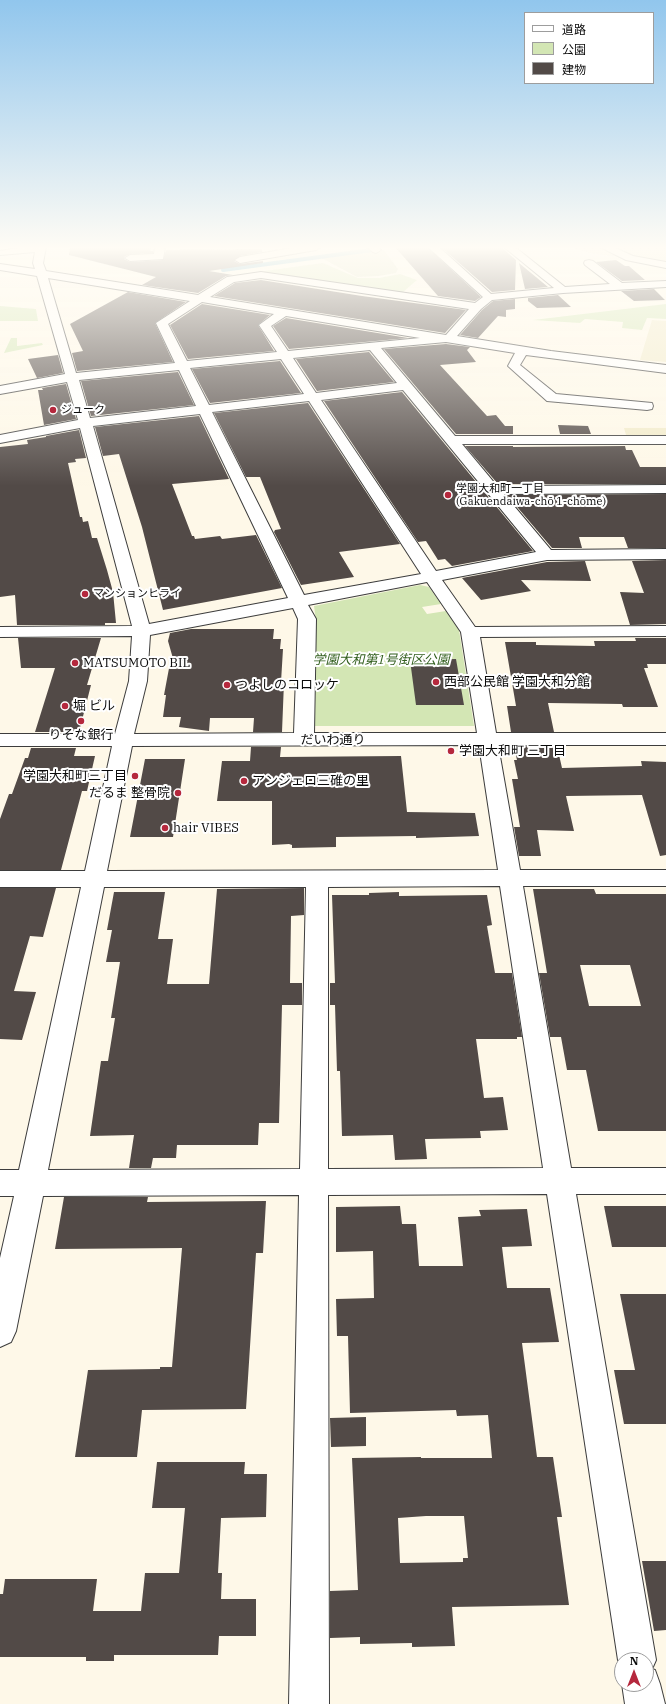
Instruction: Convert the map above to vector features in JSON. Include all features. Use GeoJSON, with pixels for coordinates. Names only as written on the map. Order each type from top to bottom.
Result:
{"type":"FeatureCollection","features":[{"type":"Feature","properties":{"kind":"street"},"geometry":{"type":"LineString","coordinates":[[0,1331],[123,740],[138,681],[141,631],[140,622],[85,423],[57,327]]}},
{"type":"Feature","properties":{"kind":"street"},"geometry":{"type":"LineString","coordinates":[[164,327],[307,619],[304,740]]}},
{"type":"Feature","properties":{"kind":"street"},"geometry":{"type":"LineString","coordinates":[[266,327],[431,576],[470,632],[636,1652]]}},
{"type":"Feature","properties":{"kind":"street"},"geometry":{"type":"LineString","coordinates":[[376,327],[523,350],[666,369]]}},
{"type":"Feature","properties":{"kind":"street"},"geometry":{"type":"LineString","coordinates":[[0,390],[71,377],[449,338],[459,327]]}},
{"type":"Feature","properties":{"kind":"street"},"geometry":{"type":"LineString","coordinates":[[373,346],[547,555]]}},
{"type":"Feature","properties":{"kind":"street"},"geometry":{"type":"LineString","coordinates":[[523,350],[514,366],[552,398],[647,406]]}},
{"type":"Feature","properties":{"kind":"street"},"geometry":{"type":"LineString","coordinates":[[0,439],[85,423],[407,386]]}},
{"type":"Feature","properties":{"kind":"street"},"geometry":{"type":"LineString","coordinates":[[452,440],[666,440]]}},
{"type":"Feature","properties":{"kind":"street"},"geometry":{"type":"LineString","coordinates":[[493,490],[666,489]]}},
{"type":"Feature","properties":{"kind":"street"},"geometry":{"type":"LineString","coordinates":[[0,632],[141,631],[547,555],[666,554]]}},
{"type":"Feature","properties":{"kind":"street"},"geometry":{"type":"LineString","coordinates":[[470,632],[666,631]]}},
{"type":"Feature","properties":{"kind":"street","name":"だいわ通り"},"geometry":{"type":"LineString","coordinates":[[0,740],[666,739]]}},
{"type":"Feature","properties":{"kind":"street"},"geometry":{"type":"LineString","coordinates":[[309,1704],[316,878]]}},
{"type":"Feature","properties":{"kind":"street"},"geometry":{"type":"LineString","coordinates":[[0,879],[666,878]]}},
{"type":"Feature","properties":{"kind":"street"},"geometry":{"type":"LineString","coordinates":[[0,1183],[666,1182]]}},
{"type":"Feature","properties":{"kind":"street"},"geometry":{"type":"LineString","coordinates":[[643,1692],[645,1704]]}},
{"type":"Feature","properties":{"kind":"shaded area"},"geometry":{"type":"Polygon","coordinates":[[[650,327],[666,327],[666,362],[640,360],[650,327]]]}},
{"type":"Feature","properties":{"kind":"shaded area"},"geometry":{"type":"Polygon","coordinates":[[[624,428],[666,428],[666,435],[626,435],[624,428]]]}},
{"type":"Feature","properties":{"kind":"green space"},"geometry":{"type":"Polygon","coordinates":[[[622,327],[643,327],[642,330],[622,328],[622,327]]]}},
{"type":"Feature","properties":{"kind":"green space"},"geometry":{"type":"Polygon","coordinates":[[[11,338],[17,338],[17,346],[42,343],[43,345],[4,353],[11,338]]]}},
{"type":"Feature","properties":{"kind":"green space","name":"学園大和第1号街区公園"},"geometry":{"type":"Polygon","coordinates":[[[420,585],[429,587],[441,604],[422,607],[427,614],[446,611],[459,630],[474,726],[315,726],[316,621],[314,606],[420,585]]]}},
{"type":"Feature","properties":{"kind":"building"},"geometry":{"type":"Polygon","coordinates":[[[71,327],[157,327],[173,362],[77,371],[72,353],[83,351],[71,327]]]}},
{"type":"Feature","properties":{"kind":"building"},"geometry":{"type":"Polygon","coordinates":[[[171,327],[259,327],[274,351],[188,359],[171,327]]]}},
{"type":"Feature","properties":{"kind":"building"},"geometry":{"type":"Polygon","coordinates":[[[273,327],[338,327],[408,338],[289,349],[273,327]]]}},
{"type":"Feature","properties":{"kind":"building"},"geometry":{"type":"Polygon","coordinates":[[[405,327],[451,327],[445,333],[405,327]]]}},
{"type":"Feature","properties":{"kind":"building"},"geometry":{"type":"Polygon","coordinates":[[[467,327],[488,327],[478,338],[460,335],[467,327]]]}},
{"type":"Feature","properties":{"kind":"building"},"geometry":{"type":"Polygon","coordinates":[[[446,344],[470,347],[467,350],[476,362],[440,365],[487,416],[496,415],[505,426],[513,426],[513,434],[456,434],[384,349],[446,344]]]}},
{"type":"Feature","properties":{"kind":"building"},"geometry":{"type":"Polygon","coordinates":[[[369,352],[394,382],[317,391],[296,359],[369,352]]]}},
{"type":"Feature","properties":{"kind":"building"},"geometry":{"type":"Polygon","coordinates":[[[58,355],[63,373],[37,378],[28,359],[58,355]]]}},
{"type":"Feature","properties":{"kind":"building"},"geometry":{"type":"Polygon","coordinates":[[[280,361],[301,393],[210,403],[192,369],[280,361]]]}},
{"type":"Feature","properties":{"kind":"building"},"geometry":{"type":"Polygon","coordinates":[[[178,372],[194,405],[91,416],[81,381],[178,372]]]}},
{"type":"Feature","properties":{"kind":"building"},"geometry":{"type":"Polygon","coordinates":[[[66,384],[76,419],[44,425],[38,390],[66,384]]]}},
{"type":"Feature","properties":{"kind":"building"},"geometry":{"type":"Polygon","coordinates":[[[402,392],[533,551],[452,566],[445,559],[438,560],[426,541],[418,542],[324,401],[402,392]]]}},
{"type":"Feature","properties":{"kind":"building"},"geometry":{"type":"Polygon","coordinates":[[[308,403],[400,544],[339,552],[354,577],[301,585],[274,532],[275,530],[281,529],[260,477],[246,477],[214,413],[308,403]]]}},
{"type":"Feature","properties":{"kind":"building"},"geometry":{"type":"Polygon","coordinates":[[[199,416],[229,479],[172,484],[192,536],[194,536],[195,539],[220,536],[222,539],[256,535],[282,588],[163,610],[142,527],[119,454],[103,456],[95,427],[199,416]]]}},
{"type":"Feature","properties":{"kind":"building"},"geometry":{"type":"Polygon","coordinates":[[[558,425],[588,426],[591,434],[560,434],[558,425]]]}},
{"type":"Feature","properties":{"kind":"building"},"geometry":{"type":"Polygon","coordinates":[[[79,430],[86,458],[75,459],[76,462],[68,463],[80,517],[82,517],[83,522],[88,521],[92,538],[97,538],[107,570],[113,592],[116,623],[105,623],[105,625],[17,625],[15,595],[0,597],[0,447],[28,444],[27,440],[79,430]]]}},
{"type":"Feature","properties":{"kind":"building"},"geometry":{"type":"Polygon","coordinates":[[[465,446],[625,446],[626,450],[632,450],[640,467],[666,467],[666,484],[498,484],[465,446]]]}},
{"type":"Feature","properties":{"kind":"building"},"geometry":{"type":"Polygon","coordinates":[[[666,494],[666,548],[628,548],[624,537],[579,537],[582,548],[552,548],[507,495],[666,494]]]}},
{"type":"Feature","properties":{"kind":"building"},"geometry":{"type":"Polygon","coordinates":[[[666,560],[666,624],[630,625],[620,592],[644,593],[632,561],[666,560]]]}},
{"type":"Feature","properties":{"kind":"building"},"geometry":{"type":"Polygon","coordinates":[[[585,561],[591,581],[521,580],[531,591],[481,600],[462,578],[547,562],[585,561]]]}},
{"type":"Feature","properties":{"kind":"building"},"geometry":{"type":"Polygon","coordinates":[[[191,629],[274,629],[273,639],[281,639],[280,649],[283,649],[281,682],[284,682],[282,732],[253,732],[254,718],[210,718],[209,731],[179,727],[181,717],[163,717],[166,695],[164,695],[170,663],[174,662],[168,641],[170,633],[191,629]]]}},
{"type":"Feature","properties":{"kind":"building"},"geometry":{"type":"Polygon","coordinates":[[[18,638],[101,638],[87,685],[91,685],[79,732],[35,732],[55,668],[21,668],[18,638]]]}},
{"type":"Feature","properties":{"kind":"building"},"geometry":{"type":"Polygon","coordinates":[[[635,638],[666,638],[666,664],[647,664],[648,668],[644,668],[658,707],[623,707],[622,704],[548,703],[554,732],[511,732],[507,706],[516,706],[505,642],[536,642],[536,645],[595,646],[594,641],[636,641],[635,638]]]}},
{"type":"Feature","properties":{"kind":"building","name":"西部公民館 学園大和分館"},"geometry":{"type":"Polygon","coordinates":[[[456,659],[464,705],[416,705],[410,660],[456,659]]]}},
{"type":"Feature","properties":{"kind":"building"},"geometry":{"type":"Polygon","coordinates":[[[514,746],[557,746],[562,768],[642,766],[641,761],[666,762],[666,855],[660,856],[642,795],[566,796],[574,831],[537,830],[541,856],[519,856],[514,827],[520,827],[512,779],[518,779],[514,760],[517,760],[514,746]]]}},
{"type":"Feature","properties":{"kind":"building"},"geometry":{"type":"Polygon","coordinates":[[[251,747],[281,747],[280,757],[401,756],[407,812],[475,813],[479,836],[416,838],[416,836],[336,837],[336,847],[292,848],[292,845],[289,844],[272,845],[272,801],[217,801],[222,761],[250,761],[251,747]]]}},
{"type":"Feature","properties":{"kind":"building"},"geometry":{"type":"Polygon","coordinates":[[[31,748],[76,748],[74,756],[95,756],[87,791],[82,791],[61,870],[0,870],[0,819],[9,794],[12,794],[25,758],[28,758],[31,748]]]}},
{"type":"Feature","properties":{"kind":"building"},"geometry":{"type":"Polygon","coordinates":[[[145,759],[185,759],[173,837],[130,837],[145,759]]]}},
{"type":"Feature","properties":{"kind":"building"},"geometry":{"type":"Polygon","coordinates":[[[0,888],[56,888],[43,937],[30,936],[14,991],[36,992],[22,1040],[0,1039],[0,888]]]}},
{"type":"Feature","properties":{"kind":"building"},"geometry":{"type":"Polygon","coordinates":[[[304,888],[304,915],[291,916],[290,983],[302,983],[302,1005],[282,1005],[279,1123],[259,1123],[258,1145],[177,1145],[176,1158],[153,1158],[151,1168],[129,1168],[134,1135],[90,1136],[101,1061],[108,1061],[115,1018],[111,1018],[120,962],[106,962],[112,930],[107,930],[114,892],[165,892],[158,939],[173,939],[167,984],[209,984],[217,889],[304,888]]]}},
{"type":"Feature","properties":{"kind":"building"},"geometry":{"type":"Polygon","coordinates":[[[533,889],[594,889],[596,894],[666,894],[666,1131],[598,1131],[586,1070],[567,1070],[561,1037],[550,1037],[539,973],[547,973],[533,889]],[[580,965],[589,1006],[641,1006],[630,965],[580,965]]]}},
{"type":"Feature","properties":{"kind":"building"},"geometry":{"type":"Polygon","coordinates":[[[399,892],[399,896],[487,895],[492,925],[487,926],[495,973],[512,973],[522,1037],[517,1037],[517,1039],[476,1039],[484,1098],[503,1097],[508,1130],[480,1131],[481,1138],[425,1139],[427,1159],[395,1160],[393,1135],[342,1136],[340,1071],[337,1071],[335,1005],[330,1005],[330,983],[335,983],[332,895],[369,895],[369,893],[399,892]]]}},
{"type":"Feature","properties":{"kind":"building"},"geometry":{"type":"Polygon","coordinates":[[[64,1197],[148,1197],[147,1202],[266,1201],[263,1253],[256,1253],[246,1409],[142,1410],[137,1457],[75,1457],[88,1370],[160,1369],[160,1367],[172,1367],[182,1248],[55,1249],[64,1197]]]}},
{"type":"Feature","properties":{"kind":"building"},"geometry":{"type":"Polygon","coordinates":[[[400,1206],[402,1224],[416,1224],[419,1266],[463,1266],[458,1217],[481,1216],[479,1210],[527,1209],[532,1246],[502,1247],[507,1288],[550,1288],[559,1342],[522,1343],[537,1457],[553,1457],[562,1517],[557,1517],[569,1605],[452,1607],[455,1646],[412,1647],[412,1643],[360,1644],[360,1637],[330,1638],[330,1591],[358,1590],[352,1458],[492,1458],[488,1415],[457,1416],[456,1410],[350,1413],[348,1336],[337,1336],[336,1299],[374,1298],[373,1251],[336,1252],[336,1207],[400,1206]],[[464,1516],[398,1518],[400,1563],[463,1562],[463,1558],[468,1558],[464,1516]]]}},
{"type":"Feature","properties":{"kind":"building"},"geometry":{"type":"Polygon","coordinates":[[[604,1206],[666,1206],[666,1247],[612,1247],[604,1206]]]}},
{"type":"Feature","properties":{"kind":"building"},"geometry":{"type":"Polygon","coordinates":[[[620,1294],[666,1294],[666,1424],[624,1424],[614,1370],[635,1370],[620,1294]]]}},
{"type":"Feature","properties":{"kind":"building"},"geometry":{"type":"Polygon","coordinates":[[[366,1417],[366,1446],[331,1447],[330,1418],[366,1417]]]}},
{"type":"Feature","properties":{"kind":"building"},"geometry":{"type":"Polygon","coordinates":[[[157,1462],[245,1462],[244,1474],[267,1474],[266,1517],[221,1518],[218,1573],[222,1573],[221,1599],[256,1599],[256,1636],[219,1636],[218,1655],[114,1655],[114,1661],[86,1661],[86,1657],[0,1657],[0,1594],[3,1594],[5,1579],[97,1579],[93,1611],[141,1611],[145,1573],[179,1573],[185,1508],[152,1508],[157,1462]]]}},
{"type":"Feature","properties":{"kind":"building"},"geometry":{"type":"Polygon","coordinates":[[[642,1561],[666,1561],[666,1630],[654,1631],[642,1561]]]}},
{"type":"Feature","properties":{"kind":"place","name":"ジューク"},"geometry":{"type":"Point","coordinates":[53,410]}},
{"type":"Feature","properties":{"kind":"place","name":"学園大和町一丁目 (Gakuendaiwa-chō 1-chōme)"},"geometry":{"type":"Point","coordinates":[448,495]}},
{"type":"Feature","properties":{"kind":"place","name":"マンションヒライ"},"geometry":{"type":"Point","coordinates":[85,594]}},
{"type":"Feature","properties":{"kind":"place","name":"MATSUMOTO BIL"},"geometry":{"type":"Point","coordinates":[75,663]}},
{"type":"Feature","properties":{"kind":"place","name":"西部公民館 学園大和分館"},"geometry":{"type":"Point","coordinates":[436,682]}},
{"type":"Feature","properties":{"kind":"place","name":"つよしのコロッケ"},"geometry":{"type":"Point","coordinates":[227,685]}},
{"type":"Feature","properties":{"kind":"place","name":"堀 ビル"},"geometry":{"type":"Point","coordinates":[65,706]}},
{"type":"Feature","properties":{"kind":"place","name":"りそな銀行"},"geometry":{"type":"Point","coordinates":[81,721]}},
{"type":"Feature","properties":{"kind":"place","name":"学園大和町 三丁目"},"geometry":{"type":"Point","coordinates":[451,751]}},
{"type":"Feature","properties":{"kind":"place","name":"学園大和町三丁目"},"geometry":{"type":"Point","coordinates":[135,776]}},
{"type":"Feature","properties":{"kind":"place","name":"アンジェロ三碓の里"},"geometry":{"type":"Point","coordinates":[244,781]}},
{"type":"Feature","properties":{"kind":"place","name":"だるま 整骨院"},"geometry":{"type":"Point","coordinates":[178,793]}},
{"type":"Feature","properties":{"kind":"place","name":"hair VIBES"},"geometry":{"type":"Point","coordinates":[165,828]}}]}
